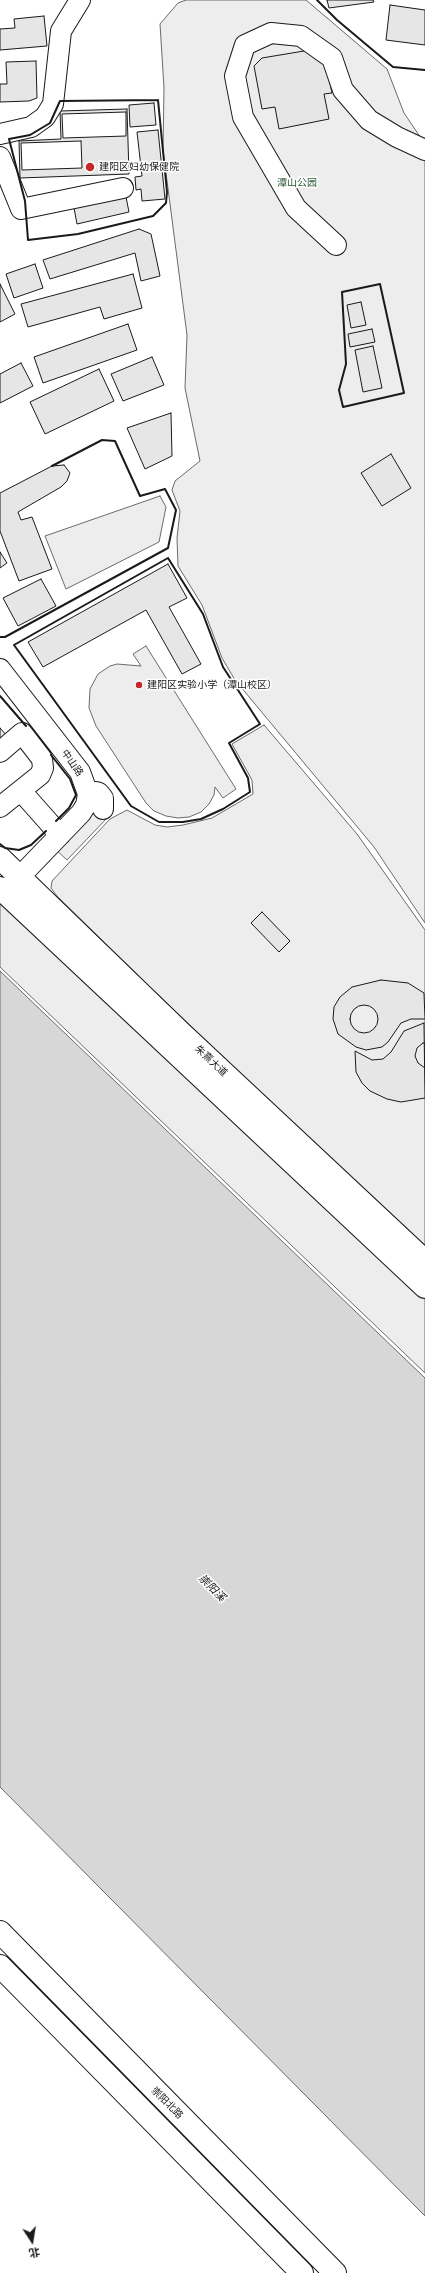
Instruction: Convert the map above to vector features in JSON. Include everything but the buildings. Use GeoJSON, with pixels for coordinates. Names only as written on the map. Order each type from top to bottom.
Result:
{"type":"FeatureCollection","features":[{"type":"Feature","properties":{"kind":"main road","name":"朱熹大道"},"geometry":{"type":"LineString","coordinates":[[0,858],[180,1032],[425,1261]]}},
{"type":"Feature","properties":{"kind":"main road","name":"朱熹大道"},"geometry":{"type":"LineString","coordinates":[[3,890],[425,1287]]}},
{"type":"Feature","properties":{"kind":"main road","name":"崇阳北路"},"geometry":{"type":"LineString","coordinates":[[0,1932],[335,2273]]}},
{"type":"Feature","properties":{"kind":"main road"},"geometry":{"type":"LineString","coordinates":[[0,1966],[302,2273]]}},
{"type":"Feature","properties":{"kind":"street"},"geometry":{"type":"LineString","coordinates":[[0,134],[31,127],[45,117],[53,104],[61,31],[80,0]]}},
{"type":"Feature","properties":{"kind":"street"},"geometry":{"type":"LineString","coordinates":[[336,245],[296,208],[243,117],[235,76],[245,45],[271,33],[301,36],[332,58],[343,90],[369,120],[397,137],[425,150]]}},
{"type":"Feature","properties":{"kind":"street"},"geometry":{"type":"LineString","coordinates":[[0,157],[21,209],[123,188]]}},
{"type":"Feature","properties":{"kind":"street","name":"中山路"},"geometry":{"type":"LineString","coordinates":[[0,669],[80,772],[88,794],[95,807],[81,813],[20,877],[3,890]]}},
{"type":"Feature","properties":{"kind":"street"},"geometry":{"type":"LineString","coordinates":[[0,752],[22,733],[42,758],[43,768],[40,775],[0,807]]}},
{"type":"Feature","properties":{"kind":"street"},"geometry":{"type":"LineString","coordinates":[[21,791],[60,836]]}},
{"type":"Feature","properties":{"kind":"shaded area","name":"潭山公园"},"geometry":{"type":"Polygon","coordinates":[[[186,0],[306,0],[387,69],[404,113],[425,144],[425,923],[374,847],[235,680],[222,658],[202,605],[178,566],[177,538],[180,511],[172,490],[175,481],[200,461],[185,388],[187,335],[163,150],[164,88],[160,24],[178,3],[186,0]]]}},
{"type":"Feature","properties":{"kind":"shaded area"},"geometry":{"type":"Polygon","coordinates":[[[160,496],[166,507],[159,542],[66,589],[45,536],[160,496]]]}},
{"type":"Feature","properties":{"kind":"shaded area"},"geometry":{"type":"Polygon","coordinates":[[[146,646],[236,789],[223,798],[215,787],[214,795],[209,804],[201,812],[189,817],[178,818],[166,816],[154,811],[146,803],[96,726],[89,708],[90,689],[98,674],[110,666],[117,664],[141,666],[133,654],[146,646]]]}},
{"type":"Feature","properties":{"kind":"shaded area"},"geometry":{"type":"Polygon","coordinates":[[[264,725],[357,834],[425,930],[425,1250],[150,987],[57,896],[51,888],[52,881],[110,819],[127,810],[155,825],[167,827],[183,825],[212,818],[253,794],[252,780],[232,744],[264,725]]]}},
{"type":"Feature","properties":{"kind":"shaded area"},"geometry":{"type":"Polygon","coordinates":[[[96,802],[110,815],[67,860],[53,847],[96,802]]]}},
{"type":"Feature","properties":{"kind":"shaded area"},"geometry":{"type":"Polygon","coordinates":[[[0,898],[425,1299],[425,1373],[0,967],[0,898]]]}},
{"type":"Feature","properties":{"kind":"water","name":"崇阳溪"},"geometry":{"type":"Polygon","coordinates":[[[0,971],[425,1378],[425,2216],[0,1787],[0,971]]]}},
{"type":"Feature","properties":{"kind":"wall"},"geometry":{"type":"LineString","coordinates":[[317,0],[337,20],[393,67],[425,70]]}},
{"type":"Feature","properties":{"kind":"wall"},"geometry":{"type":"LineString","coordinates":[[158,100],[167,192],[166,203],[153,216],[78,234],[28,240],[25,201],[9,139],[30,135],[50,123],[60,101],[158,100]]}},
{"type":"Feature","properties":{"kind":"wall"},"geometry":{"type":"LineString","coordinates":[[380,284],[404,393],[343,407],[339,390],[346,364],[342,292],[380,284]]}},
{"type":"Feature","properties":{"kind":"wall"},"geometry":{"type":"LineString","coordinates":[[0,637],[5,637],[168,548],[176,510],[165,489],[140,496],[115,441],[102,440],[52,466]]}},
{"type":"Feature","properties":{"kind":"wall"},"geometry":{"type":"LineString","coordinates":[[168,558],[203,614],[223,667],[260,724],[229,743],[248,778],[250,792],[223,809],[201,819],[183,822],[159,822],[131,806],[14,645],[168,558]]}},
{"type":"Feature","properties":{"kind":"wall"},"geometry":{"type":"LineString","coordinates":[[0,696],[26,726]]}},
{"type":"Feature","properties":{"kind":"wall"},"geometry":{"type":"LineString","coordinates":[[51,755],[70,779],[76,795],[69,808],[56,821]]}},
{"type":"Feature","properties":{"kind":"wall"},"geometry":{"type":"LineString","coordinates":[[0,844],[5,848],[19,850],[31,845],[46,831]]}},
{"type":"Feature","properties":{"kind":"place","name":"建阳区妇幼保健院"},"geometry":{"type":"Point","coordinates":[90,167]}},
{"type":"Feature","properties":{"kind":"place","name":"建阳区实验小学（潭山校区）"},"geometry":{"type":"Point","coordinates":[139,685]}}]}
